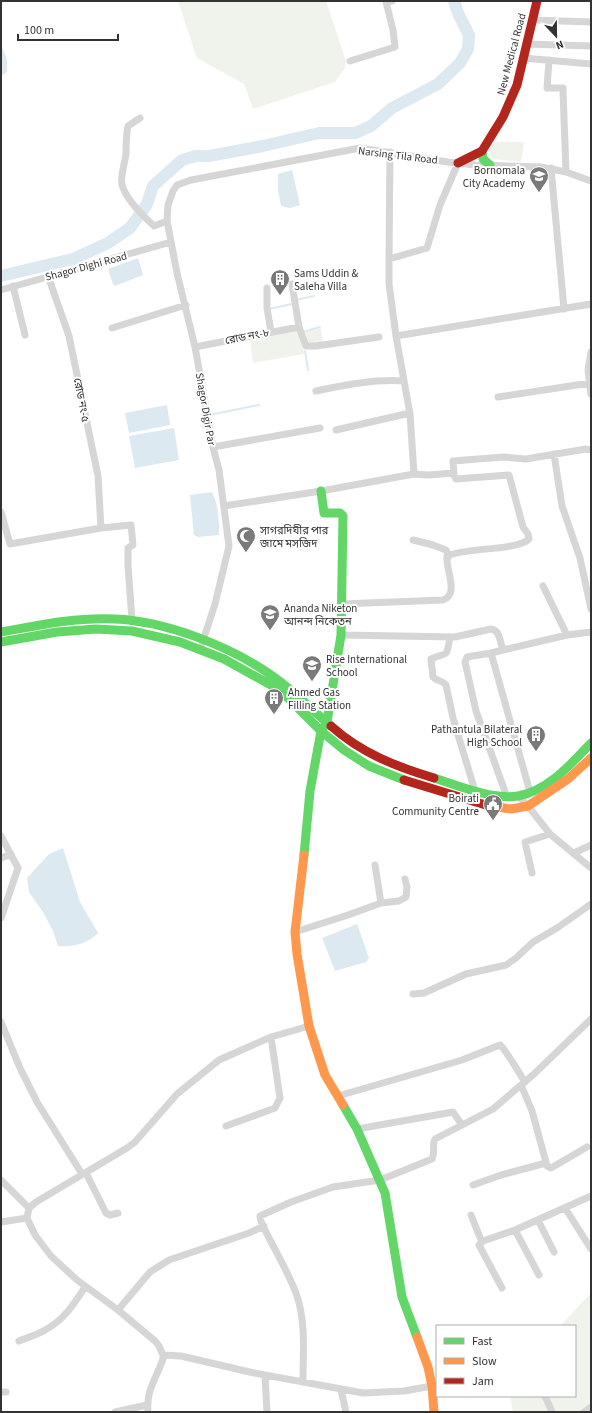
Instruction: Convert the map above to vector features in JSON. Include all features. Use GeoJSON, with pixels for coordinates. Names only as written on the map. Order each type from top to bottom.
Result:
{"type":"FeatureCollection","features":[{"type":"Feature","properties":{"kind":"main road","name":"New Medical Road"},"geometry":{"type":"LineString","coordinates":[[458,163],[482,151],[499,126],[517,85],[538,1]]}},
{"type":"Feature","properties":{"kind":"main road"},"geometry":{"type":"LineString","coordinates":[[482,151],[481,155],[483,160],[490,165]]}},
{"type":"Feature","properties":{"kind":"main road"},"geometry":{"type":"LineString","coordinates":[[321,491],[324,513],[340,513],[343,516],[341,635],[327,722],[321,731],[310,791],[295,932],[297,954],[310,1026],[325,1075],[357,1129],[385,1193],[402,1296],[428,1367],[432,1386],[434,1412]]}},
{"type":"Feature","properties":{"kind":"main road"},"geometry":{"type":"LineString","coordinates":[[1,632],[45,624],[98,619],[132,620],[204,640],[259,667],[294,692],[327,722],[354,743],[378,758],[409,770],[475,790],[507,797],[518,796],[530,792],[548,782],[591,743]]}},
{"type":"Feature","properties":{"kind":"main road"},"geometry":{"type":"LineString","coordinates":[[1,642],[57,632],[96,629],[132,631],[180,642],[224,658],[269,684],[288,698],[321,731],[344,750],[369,766],[414,784],[489,806],[510,809],[528,806],[568,778],[591,758]]}},
{"type":"Feature","properties":{"kind":"street"},"geometry":{"type":"LineString","coordinates":[[350,62],[395,47],[393,30],[386,2],[392,1]]}},
{"type":"Feature","properties":{"kind":"street"},"geometry":{"type":"LineString","coordinates":[[533,20],[591,22]]}},
{"type":"Feature","properties":{"kind":"street"},"geometry":{"type":"LineString","coordinates":[[527,44],[591,46]]}},
{"type":"Feature","properties":{"kind":"street"},"geometry":{"type":"LineString","coordinates":[[523,58],[591,64]]}},
{"type":"Feature","properties":{"kind":"street"},"geometry":{"type":"LineString","coordinates":[[548,60],[548,88],[563,88],[566,172]]}},
{"type":"Feature","properties":{"kind":"street"},"geometry":{"type":"LineString","coordinates":[[140,118],[128,126],[125,141],[126,153],[122,184],[135,206],[154,226],[167,221]]}},
{"type":"Feature","properties":{"kind":"street","name":"Narsing Tila Road"},"geometry":{"type":"LineString","coordinates":[[183,182],[360,148],[458,163],[551,168],[591,181]]}},
{"type":"Feature","properties":{"kind":"street"},"geometry":{"type":"LineString","coordinates":[[390,152],[388,284],[410,413],[414,474]]}},
{"type":"Feature","properties":{"kind":"street"},"geometry":{"type":"LineString","coordinates":[[389,259],[427,248],[440,206],[458,163]]}},
{"type":"Feature","properties":{"kind":"street"},"geometry":{"type":"LineString","coordinates":[[551,168],[564,309]]}},
{"type":"Feature","properties":{"kind":"street","name":"Shagor Digir Par"},"geometry":{"type":"LineString","coordinates":[[183,182],[177,185],[173,191],[168,204],[167,221],[177,273],[195,347],[213,447],[219,470],[229,546],[215,604],[200,650]]}},
{"type":"Feature","properties":{"kind":"street","name":"Shagor Dighi Road"},"geometry":{"type":"LineString","coordinates":[[1,290],[171,242]]}},
{"type":"Feature","properties":{"kind":"street","name":"রোড নং-৫"},"geometry":{"type":"LineString","coordinates":[[48,276],[69,336],[98,476],[101,528]]}},
{"type":"Feature","properties":{"kind":"street"},"geometry":{"type":"LineString","coordinates":[[292,284],[299,327],[306,346],[316,346],[379,337]]}},
{"type":"Feature","properties":{"kind":"street"},"geometry":{"type":"LineString","coordinates":[[13,286],[25,335]]}},
{"type":"Feature","properties":{"kind":"street"},"geometry":{"type":"LineString","coordinates":[[266,288],[267,308],[271,332]]}},
{"type":"Feature","properties":{"kind":"street"},"geometry":{"type":"LineString","coordinates":[[396,336],[591,304]]}},
{"type":"Feature","properties":{"kind":"street"},"geometry":{"type":"LineString","coordinates":[[112,328],[186,305]]}},
{"type":"Feature","properties":{"kind":"street","name":"রোড নং-৮"},"geometry":{"type":"LineString","coordinates":[[195,347],[299,327]]}},
{"type":"Feature","properties":{"kind":"street"},"geometry":{"type":"LineString","coordinates":[[591,352],[588,370],[591,394]]}},
{"type":"Feature","properties":{"kind":"street"},"geometry":{"type":"LineString","coordinates":[[316,391],[356,383],[386,380],[404,381]]}},
{"type":"Feature","properties":{"kind":"street"},"geometry":{"type":"LineString","coordinates":[[498,397],[590,383]]}},
{"type":"Feature","properties":{"kind":"street"},"geometry":{"type":"LineString","coordinates":[[336,430],[410,413]]}},
{"type":"Feature","properties":{"kind":"street"},"geometry":{"type":"LineString","coordinates":[[213,447],[320,428]]}},
{"type":"Feature","properties":{"kind":"street"},"geometry":{"type":"LineString","coordinates":[[448,556],[471,550],[506,546],[529,539],[528,534],[522,527],[509,475],[456,479],[453,474],[453,461],[502,457],[526,459],[586,449],[591,450]]}},
{"type":"Feature","properties":{"kind":"street"},"geometry":{"type":"LineString","coordinates":[[554,454],[562,506],[580,558],[591,609]]}},
{"type":"Feature","properties":{"kind":"street"},"geometry":{"type":"LineString","coordinates":[[224,506],[321,491],[414,474],[453,474]]}},
{"type":"Feature","properties":{"kind":"street"},"geometry":{"type":"LineString","coordinates":[[1,512],[10,544],[101,528],[129,525],[132,527],[133,545],[128,548],[132,620]]}},
{"type":"Feature","properties":{"kind":"street"},"geometry":{"type":"LineString","coordinates":[[342,604],[414,602],[447,599],[451,592],[447,559],[448,556],[446,550],[413,540]]}},
{"type":"Feature","properties":{"kind":"street"},"geometry":{"type":"LineString","coordinates":[[543,586],[567,635]]}},
{"type":"Feature","properties":{"kind":"street"},"geometry":{"type":"LineString","coordinates":[[341,635],[450,637],[495,629],[498,632],[503,650]]}},
{"type":"Feature","properties":{"kind":"street"},"geometry":{"type":"LineString","coordinates":[[507,797],[476,711],[465,659],[467,657],[491,654],[567,635],[591,632]]}},
{"type":"Feature","properties":{"kind":"street"},"geometry":{"type":"LineString","coordinates":[[450,637],[447,653],[431,659],[433,677],[446,685],[452,718],[475,790]]}},
{"type":"Feature","properties":{"kind":"street"},"geometry":{"type":"LineString","coordinates":[[491,654],[530,792]]}},
{"type":"Feature","properties":{"kind":"street"},"geometry":{"type":"LineString","coordinates":[[518,796],[528,806],[550,834],[591,868]]}},
{"type":"Feature","properties":{"kind":"street"},"geometry":{"type":"LineString","coordinates":[[532,873],[525,842],[550,834]]}},
{"type":"Feature","properties":{"kind":"street"},"geometry":{"type":"LineString","coordinates":[[1,836],[18,868],[1,918]]}},
{"type":"Feature","properties":{"kind":"street"},"geometry":{"type":"LineString","coordinates":[[574,853],[591,845]]}},
{"type":"Feature","properties":{"kind":"street"},"geometry":{"type":"LineString","coordinates":[[1,858],[11,854]]}},
{"type":"Feature","properties":{"kind":"street"},"geometry":{"type":"LineString","coordinates":[[375,865],[381,903]]}},
{"type":"Feature","properties":{"kind":"street"},"geometry":{"type":"LineString","coordinates":[[295,932],[348,916],[381,903],[399,901],[406,897],[407,887],[405,879]]}},
{"type":"Feature","properties":{"kind":"street"},"geometry":{"type":"LineString","coordinates":[[413,994],[424,993],[466,974],[506,965],[533,942],[557,928],[591,904]]}},
{"type":"Feature","properties":{"kind":"street"},"geometry":{"type":"LineString","coordinates":[[303,1381],[303,1318],[297,1296],[260,1216],[291,1202],[333,1187],[380,1180],[432,1159],[435,1154],[433,1144],[435,1139],[493,1109],[591,1020]]}},
{"type":"Feature","properties":{"kind":"street"},"geometry":{"type":"LineString","coordinates":[[1,1022],[20,1068],[37,1102],[84,1173],[106,1213],[110,1215],[118,1213]]}},
{"type":"Feature","properties":{"kind":"street"},"geometry":{"type":"LineString","coordinates":[[115,1412],[147,1408],[149,1388],[162,1363],[163,1355],[155,1341],[118,1310],[85,1286],[52,1256],[35,1235],[27,1218],[29,1208],[44,1196],[135,1142],[177,1094],[219,1060],[271,1037],[310,1026]]}},
{"type":"Feature","properties":{"kind":"street"},"geometry":{"type":"LineString","coordinates":[[226,1126],[275,1108],[280,1098],[271,1037]]}},
{"type":"Feature","properties":{"kind":"street"},"geometry":{"type":"LineString","coordinates":[[338,1096],[462,1060],[500,1045],[503,1047],[523,1083],[547,1166],[551,1168],[587,1147]]}},
{"type":"Feature","properties":{"kind":"street"},"geometry":{"type":"LineString","coordinates":[[357,1129],[453,1112],[462,1125]]}},
{"type":"Feature","properties":{"kind":"street"},"geometry":{"type":"LineString","coordinates":[[473,1185],[501,1175],[546,1163]]}},
{"type":"Feature","properties":{"kind":"street"},"geometry":{"type":"LineString","coordinates":[[1,1180],[29,1208]]}},
{"type":"Feature","properties":{"kind":"street"},"geometry":{"type":"LineString","coordinates":[[502,1288],[478,1245],[483,1241],[515,1230],[591,1196]]}},
{"type":"Feature","properties":{"kind":"street"},"geometry":{"type":"LineString","coordinates":[[565,1208],[591,1250]]}},
{"type":"Feature","properties":{"kind":"street"},"geometry":{"type":"LineString","coordinates":[[471,1215],[481,1240],[483,1241]]}},
{"type":"Feature","properties":{"kind":"street"},"geometry":{"type":"LineString","coordinates":[[1,1222],[27,1218]]}},
{"type":"Feature","properties":{"kind":"street"},"geometry":{"type":"LineString","coordinates":[[538,1220],[554,1252]]}},
{"type":"Feature","properties":{"kind":"street"},"geometry":{"type":"LineString","coordinates":[[118,1310],[150,1272],[169,1260],[249,1233],[264,1226]]}},
{"type":"Feature","properties":{"kind":"street"},"geometry":{"type":"LineString","coordinates":[[515,1230],[539,1275]]}},
{"type":"Feature","properties":{"kind":"street"},"geometry":{"type":"LineString","coordinates":[[19,1341],[45,1330],[63,1316],[72,1307],[85,1286]]}},
{"type":"Feature","properties":{"kind":"street"},"geometry":{"type":"LineString","coordinates":[[163,1355],[181,1356],[265,1375],[363,1393],[404,1391],[432,1386]]}},
{"type":"Feature","properties":{"kind":"street"},"geometry":{"type":"LineString","coordinates":[[265,1375],[266,1412]]}},
{"type":"Feature","properties":{"kind":"street"},"geometry":{"type":"LineString","coordinates":[[341,1390],[346,1412]]}},
{"type":"Feature","properties":{"kind":"street"},"geometry":{"type":"LineString","coordinates":[[545,1397],[552,1412]]}},
{"type":"Feature","properties":{"kind":"street"},"geometry":{"type":"LineString","coordinates":[[584,1412],[591,1407]]}},
{"type":"Feature","properties":{"kind":"shaded area"},"geometry":{"type":"Polygon","coordinates":[[[178,1],[326,1],[346,61],[345,68],[335,82],[253,109],[244,84],[197,58],[178,1]]]}},
{"type":"Feature","properties":{"kind":"shaded area"},"geometry":{"type":"Polygon","coordinates":[[[1,45],[7,59],[7,72],[1,76],[1,45]]]}},
{"type":"Feature","properties":{"kind":"shaded area"},"geometry":{"type":"Polygon","coordinates":[[[494,142],[524,142],[521,162],[492,159],[489,149],[494,142]]]}},
{"type":"Feature","properties":{"kind":"shaded area"},"geometry":{"type":"Polygon","coordinates":[[[292,170],[300,205],[290,208],[281,206],[278,190],[278,174],[292,170]]]}},
{"type":"Feature","properties":{"kind":"shaded area"},"geometry":{"type":"Polygon","coordinates":[[[138,258],[143,275],[115,286],[108,269],[138,258]]]}},
{"type":"Feature","properties":{"kind":"shaded area"},"geometry":{"type":"Polygon","coordinates":[[[321,328],[323,342],[308,345],[306,332],[321,328]]]}},
{"type":"Feature","properties":{"kind":"shaded area"},"geometry":{"type":"Polygon","coordinates":[[[292,329],[301,334],[304,354],[253,363],[250,338],[292,329]]]}},
{"type":"Feature","properties":{"kind":"shaded area"},"geometry":{"type":"Polygon","coordinates":[[[167,405],[170,425],[129,433],[125,413],[167,405]]]}},
{"type":"Feature","properties":{"kind":"shaded area"},"geometry":{"type":"Polygon","coordinates":[[[174,428],[179,460],[135,468],[129,436],[174,428]]]}},
{"type":"Feature","properties":{"kind":"shaded area"},"geometry":{"type":"Polygon","coordinates":[[[212,492],[219,518],[219,535],[198,537],[194,535],[190,495],[212,492]]]}},
{"type":"Feature","properties":{"kind":"shaded area"},"geometry":{"type":"Polygon","coordinates":[[[63,848],[80,902],[98,933],[94,937],[80,944],[58,946],[53,931],[43,912],[29,892],[27,878],[49,854],[63,848]]]}},
{"type":"Feature","properties":{"kind":"shaded area"},"geometry":{"type":"Polygon","coordinates":[[[357,924],[369,958],[366,962],[335,971],[322,938],[357,924]]]}},
{"type":"Feature","properties":{"kind":"shaded area"},"geometry":{"type":"Polygon","coordinates":[[[591,1293],[591,1412],[513,1412],[510,1397],[576,1397],[576,1325],[561,1325],[591,1293]]]}},
{"type":"Feature","properties":{"kind":"waterway"},"geometry":{"type":"LineString","coordinates":[[1,276],[73,259],[108,243],[130,228],[147,204],[153,186],[182,160],[196,156],[209,156],[263,146],[319,133],[355,133],[371,126],[392,108],[438,84],[460,63],[468,49],[469,35],[454,1]]}},
{"type":"Feature","properties":{"kind":"waterway"},"geometry":{"type":"LineString","coordinates":[[296,300],[314,296]]}},
{"type":"Feature","properties":{"kind":"waterway"},"geometry":{"type":"LineString","coordinates":[[269,309],[292,304]]}},
{"type":"Feature","properties":{"kind":"waterway"},"geometry":{"type":"LineString","coordinates":[[303,332],[320,327]]}},
{"type":"Feature","properties":{"kind":"waterway"},"geometry":{"type":"LineString","coordinates":[[305,351],[308,370]]}},
{"type":"Feature","properties":{"kind":"waterway"},"geometry":{"type":"LineString","coordinates":[[209,415],[259,405]]}},
{"type":"Feature","properties":{"kind":"traffic: fast"},"geometry":{"type":"LineString","coordinates":[[482,151],[483,159],[490,165]]}},
{"type":"Feature","properties":{"kind":"traffic: fast"},"geometry":{"type":"LineString","coordinates":[[304,855],[310,791],[321,731],[327,722],[341,635],[343,516],[340,513],[324,513],[321,491]]}},
{"type":"Feature","properties":{"kind":"traffic: fast"},"geometry":{"type":"LineString","coordinates":[[1,632],[58,622],[86,619],[115,619],[134,621],[176,630],[217,645],[255,664],[287,687],[331,726]]}},
{"type":"Feature","properties":{"kind":"traffic: fast"},"geometry":{"type":"LineString","coordinates":[[1,642],[57,632],[96,629],[132,631],[180,642],[224,659],[269,684],[288,698],[321,731],[344,750],[369,766],[404,780]]}},
{"type":"Feature","properties":{"kind":"traffic: fast"},"geometry":{"type":"LineString","coordinates":[[434,778],[487,794],[508,797],[518,796],[539,789],[549,783],[567,768],[591,743]]}},
{"type":"Feature","properties":{"kind":"traffic: fast"},"geometry":{"type":"LineString","coordinates":[[343,1105],[357,1129],[385,1193],[402,1297],[417,1337]]}},
{"type":"Feature","properties":{"kind":"traffic: slow"},"geometry":{"type":"LineString","coordinates":[[497,807],[511,809],[528,806],[568,779],[591,758]]}},
{"type":"Feature","properties":{"kind":"traffic: slow"},"geometry":{"type":"LineString","coordinates":[[304,855],[295,932],[297,954],[309,1026],[325,1075],[343,1105]]}},
{"type":"Feature","properties":{"kind":"traffic: slow"},"geometry":{"type":"LineString","coordinates":[[417,1337],[428,1367],[432,1386],[434,1412]]}},
{"type":"Feature","properties":{"kind":"traffic: jam"},"geometry":{"type":"LineString","coordinates":[[458,163],[482,151],[503,117],[517,85],[537,1]]}},
{"type":"Feature","properties":{"kind":"traffic: jam"},"geometry":{"type":"LineString","coordinates":[[331,726],[355,744],[380,758],[434,778]]}},
{"type":"Feature","properties":{"kind":"traffic: jam"},"geometry":{"type":"LineString","coordinates":[[404,780],[489,806],[497,807]]}},
{"type":"Feature","properties":{"kind":"place","name":"Bornomala City Academy"},"geometry":{"type":"Point","coordinates":[539,193]}},
{"type":"Feature","properties":{"kind":"place","name":"Sams Uddin & Saleha Villa"},"geometry":{"type":"Point","coordinates":[280,296]}},
{"type":"Feature","properties":{"kind":"place","name":"সাগরদিঘীর পার জামে মসজিদ"},"geometry":{"type":"Point","coordinates":[246,553]}},
{"type":"Feature","properties":{"kind":"place","name":"Ananda Niketon আনন্দ নিকেতন"},"geometry":{"type":"Point","coordinates":[270,631]}},
{"type":"Feature","properties":{"kind":"place","name":"Rise International School"},"geometry":{"type":"Point","coordinates":[312,682]}},
{"type":"Feature","properties":{"kind":"place","name":"Ahmed Gas Filling Station"},"geometry":{"type":"Point","coordinates":[274,715]}},
{"type":"Feature","properties":{"kind":"place","name":"Pathantula Bilateral High School"},"geometry":{"type":"Point","coordinates":[536,752]}},
{"type":"Feature","properties":{"kind":"place","name":"Boirati Community Centre"},"geometry":{"type":"Point","coordinates":[493,821]}}]}
